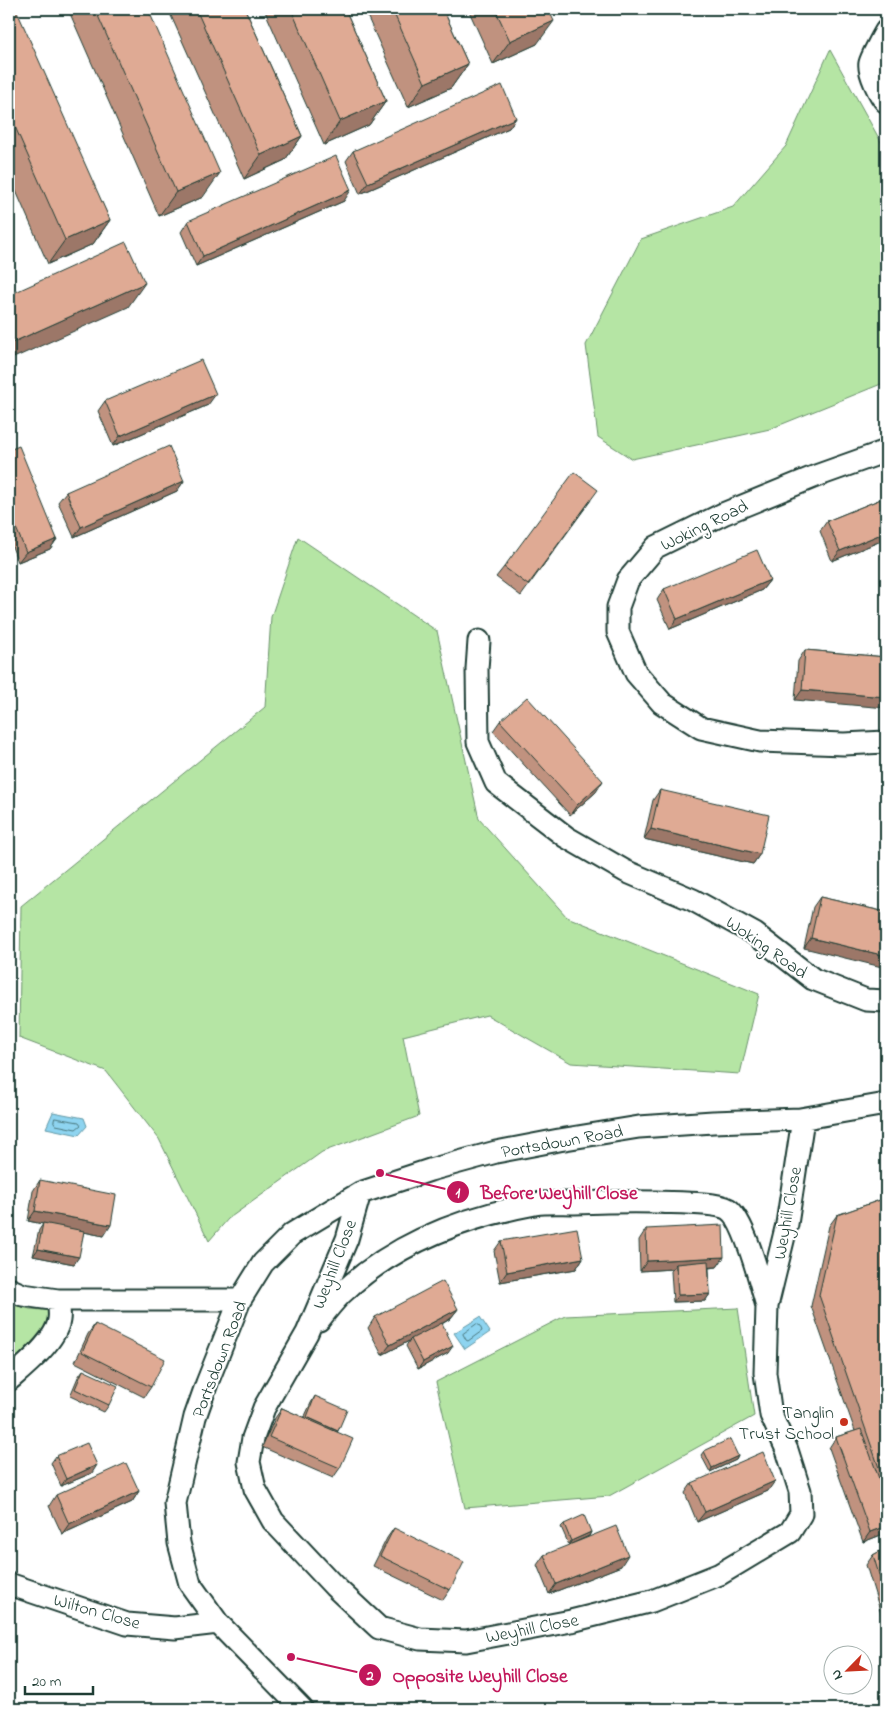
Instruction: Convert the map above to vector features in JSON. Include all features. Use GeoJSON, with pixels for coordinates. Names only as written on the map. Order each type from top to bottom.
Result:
{"type":"FeatureCollection","features":[{"type":"Feature","properties":{"kind":"street"},"geometry":{"type":"LineString","coordinates":[[886,31],[870,63],[872,77],[886,102]]}},
{"type":"Feature","properties":{"kind":"street","name":"Woking Road"},"geometry":{"type":"LineString","coordinates":[[886,451],[816,476],[723,514],[656,547],[628,580],[618,607],[618,632],[636,673],[662,703],[702,728],[760,741],[844,744],[886,742]]}},
{"type":"Feature","properties":{"kind":"street","name":"Woking Road"},"geometry":{"type":"LineString","coordinates":[[479,641],[477,669],[478,742],[496,784],[566,837],[625,871],[693,900],[754,934],[813,980],[866,1000],[886,1001]]}},
{"type":"Feature","properties":{"kind":"street","name":"Portsdown Road"},"geometry":{"type":"LineString","coordinates":[[302,1709],[218,1624],[190,1584],[178,1543],[175,1503],[195,1417],[228,1326],[240,1300],[263,1264],[292,1234],[360,1193],[430,1170],[496,1152],[639,1127],[803,1119],[886,1104]]}},
{"type":"Feature","properties":{"kind":"street","name":"Weyhill Close"},"geometry":{"type":"LineString","coordinates":[[360,1193],[347,1239],[307,1333],[264,1408],[254,1438],[250,1462],[255,1489],[273,1521],[334,1586],[379,1628],[420,1638],[466,1641],[571,1621],[652,1601],[720,1574],[790,1532],[801,1514],[800,1491],[787,1450],[771,1415],[765,1373],[768,1306],[786,1224],[803,1119]]}},
{"type":"Feature","properties":{"kind":"street","name":"Weyhill Close"},"geometry":{"type":"LineString","coordinates":[[307,1333],[341,1294],[378,1264],[425,1237],[462,1223],[536,1204],[622,1201],[722,1206],[735,1216],[744,1235],[768,1306]]}},
{"type":"Feature","properties":{"kind":"street"},"geometry":{"type":"LineString","coordinates":[[9,1289],[23,1296],[58,1300],[240,1300]]}},
{"type":"Feature","properties":{"kind":"street"},"geometry":{"type":"LineString","coordinates":[[9,1380],[52,1337],[59,1321],[58,1300]]}},
{"type":"Feature","properties":{"kind":"street","name":"Wilton Close"},"geometry":{"type":"LineString","coordinates":[[9,1584],[127,1624],[175,1628],[218,1624]]}},
{"type":"Feature","properties":{"kind":"green space"},"geometry":{"type":"Polygon","coordinates":[[[830,50],[881,142],[886,147],[886,382],[770,429],[632,459],[598,437],[586,345],[641,239],[733,207],[786,146],[830,50]]]}},
{"type":"Feature","properties":{"kind":"green space"},"geometry":{"type":"Polygon","coordinates":[[[298,537],[437,631],[479,819],[567,917],[759,994],[740,1074],[571,1063],[487,1015],[403,1036],[419,1116],[322,1152],[228,1219],[209,1241],[159,1139],[106,1071],[19,1038],[21,906],[265,707],[271,617],[298,537]]]}},
{"type":"Feature","properties":{"kind":"green space"},"geometry":{"type":"Polygon","coordinates":[[[9,1304],[30,1309],[55,1311],[40,1335],[14,1360],[9,1362],[9,1304]]]}},
{"type":"Feature","properties":{"kind":"green space"},"geometry":{"type":"Polygon","coordinates":[[[738,1308],[754,1416],[609,1496],[465,1508],[436,1382],[565,1316],[738,1308]]]}},
{"type":"Feature","properties":{"kind":"water"},"geometry":{"type":"Polygon","coordinates":[[[53,1112],[84,1118],[87,1126],[79,1135],[46,1128],[53,1112]]]}},
{"type":"Feature","properties":{"kind":"water"},"geometry":{"type":"Polygon","coordinates":[[[480,1317],[490,1332],[465,1349],[454,1333],[480,1317]]]}},
{"type":"Feature","properties":{"kind":"building"},"geometry":{"type":"Polygon","coordinates":[[[9,9],[16,9],[110,220],[65,240],[9,113],[9,9]]]}},
{"type":"Feature","properties":{"kind":"building"},"geometry":{"type":"Polygon","coordinates":[[[95,9],[148,9],[220,173],[176,192],[95,9]]]}},
{"type":"Feature","properties":{"kind":"building"},"geometry":{"type":"Polygon","coordinates":[[[196,9],[245,9],[302,136],[261,155],[196,9]]]}},
{"type":"Feature","properties":{"kind":"building"},"geometry":{"type":"Polygon","coordinates":[[[291,9],[345,9],[386,101],[340,121],[291,9]]]}},
{"type":"Feature","properties":{"kind":"building"},"geometry":{"type":"Polygon","coordinates":[[[392,9],[443,9],[468,64],[425,83],[392,9]]]}},
{"type":"Feature","properties":{"kind":"building"},"geometry":{"type":"Polygon","coordinates":[[[495,9],[548,9],[554,21],[510,41],[495,9]]]}},
{"type":"Feature","properties":{"kind":"building"},"geometry":{"type":"Polygon","coordinates":[[[502,85],[516,118],[368,183],[353,151],[502,85]]]}},
{"type":"Feature","properties":{"kind":"building"},"geometry":{"type":"Polygon","coordinates":[[[336,156],[351,190],[203,256],[188,221],[336,156]]]}},
{"type":"Feature","properties":{"kind":"building"},"geometry":{"type":"Polygon","coordinates":[[[126,242],[145,283],[9,344],[9,295],[126,242]]]}},
{"type":"Feature","properties":{"kind":"building"},"geometry":{"type":"Polygon","coordinates":[[[201,360],[216,394],[120,436],[105,401],[201,360]]]}},
{"type":"Feature","properties":{"kind":"building"},"geometry":{"type":"Polygon","coordinates":[[[19,446],[57,539],[26,552],[9,511],[9,450],[19,446]]]}},
{"type":"Feature","properties":{"kind":"building"},"geometry":{"type":"Polygon","coordinates":[[[169,446],[184,481],[81,527],[66,492],[169,446]]]}},
{"type":"Feature","properties":{"kind":"building"},"geometry":{"type":"Polygon","coordinates":[[[574,472],[598,490],[528,585],[504,567],[574,472]]]}},
{"type":"Feature","properties":{"kind":"building"},"geometry":{"type":"Polygon","coordinates":[[[886,497],[886,532],[840,551],[827,521],[886,497]]]}},
{"type":"Feature","properties":{"kind":"building"},"geometry":{"type":"Polygon","coordinates":[[[757,550],[770,580],[677,619],[664,589],[757,550]]]}},
{"type":"Feature","properties":{"kind":"building"},"geometry":{"type":"Polygon","coordinates":[[[805,650],[886,657],[886,697],[802,690],[805,650]]]}},
{"type":"Feature","properties":{"kind":"building"},"geometry":{"type":"Polygon","coordinates":[[[527,697],[603,781],[577,805],[500,721],[527,697]]]}},
{"type":"Feature","properties":{"kind":"building"},"geometry":{"type":"Polygon","coordinates":[[[660,790],[769,815],[760,854],[651,829],[660,790]]]}},
{"type":"Feature","properties":{"kind":"building"},"geometry":{"type":"Polygon","coordinates":[[[820,897],[886,912],[886,956],[811,938],[820,897]]]}},
{"type":"Feature","properties":{"kind":"building"},"geometry":{"type":"Polygon","coordinates":[[[40,1180],[116,1195],[111,1225],[35,1211],[40,1180]]]}},
{"type":"Feature","properties":{"kind":"building"},"geometry":{"type":"Polygon","coordinates":[[[886,1198],[886,1488],[819,1295],[837,1215],[886,1198]]]}},
{"type":"Feature","properties":{"kind":"building"},"geometry":{"type":"Polygon","coordinates":[[[43,1223],[84,1231],[79,1257],[38,1249],[43,1223]]]}},
{"type":"Feature","properties":{"kind":"building"},"geometry":{"type":"Polygon","coordinates":[[[723,1225],[724,1257],[647,1261],[646,1229],[723,1225]]]}},
{"type":"Feature","properties":{"kind":"building"},"geometry":{"type":"Polygon","coordinates":[[[577,1228],[583,1258],[507,1272],[501,1241],[577,1228]]]}},
{"type":"Feature","properties":{"kind":"building"},"geometry":{"type":"Polygon","coordinates":[[[708,1261],[710,1294],[678,1295],[676,1264],[708,1261]]]}},
{"type":"Feature","properties":{"kind":"building"},"geometry":{"type":"Polygon","coordinates":[[[443,1281],[458,1309],[390,1345],[375,1317],[443,1281]]]}},
{"type":"Feature","properties":{"kind":"building"},"geometry":{"type":"Polygon","coordinates":[[[442,1323],[453,1346],[423,1362],[411,1339],[442,1323]]]}},
{"type":"Feature","properties":{"kind":"building"},"geometry":{"type":"Polygon","coordinates":[[[95,1324],[165,1359],[151,1387],[82,1352],[95,1324]]]}},
{"type":"Feature","properties":{"kind":"building"},"geometry":{"type":"Polygon","coordinates":[[[83,1370],[118,1386],[109,1405],[75,1389],[83,1370]]]}},
{"type":"Feature","properties":{"kind":"building"},"geometry":{"type":"Polygon","coordinates":[[[315,1396],[347,1410],[338,1431],[307,1417],[315,1396]]]}},
{"type":"Feature","properties":{"kind":"building"},"geometry":{"type":"Polygon","coordinates":[[[282,1408],[353,1439],[340,1468],[269,1437],[282,1408]]]}},
{"type":"Feature","properties":{"kind":"building"},"geometry":{"type":"Polygon","coordinates":[[[861,1429],[886,1498],[886,1526],[870,1532],[836,1437],[861,1429]]]}},
{"type":"Feature","properties":{"kind":"building"},"geometry":{"type":"Polygon","coordinates":[[[730,1439],[738,1456],[712,1468],[704,1451],[730,1439]]]}},
{"type":"Feature","properties":{"kind":"building"},"geometry":{"type":"Polygon","coordinates":[[[87,1443],[97,1465],[66,1479],[56,1456],[87,1443]]]}},
{"type":"Feature","properties":{"kind":"building"},"geometry":{"type":"Polygon","coordinates":[[[763,1452],[775,1481],[705,1512],[692,1483],[763,1452]]]}},
{"type":"Feature","properties":{"kind":"building"},"geometry":{"type":"Polygon","coordinates":[[[126,1463],[139,1491],[69,1524],[56,1495],[126,1463]]]}},
{"type":"Feature","properties":{"kind":"building"},"geometry":{"type":"Polygon","coordinates":[[[584,1515],[591,1532],[571,1541],[564,1524],[584,1515]]]}},
{"type":"Feature","properties":{"kind":"building"},"geometry":{"type":"Polygon","coordinates":[[[616,1526],[628,1555],[556,1584],[544,1555],[616,1526]]]}},
{"type":"Feature","properties":{"kind":"building"},"geometry":{"type":"Polygon","coordinates":[[[394,1528],[464,1562],[450,1590],[380,1556],[394,1528]]]}},
{"type":"Feature","properties":{"kind":"building"},"geometry":{"type":"Polygon","coordinates":[[[886,1548],[886,1597],[873,1555],[886,1548]]]}},
{"type":"Feature","properties":{"kind":"place","name":"Before Weyhill Close"},"geometry":{"type":"Point","coordinates":[380,1173]}},
{"type":"Feature","properties":{"kind":"place","name":"Tanglin Trust School"},"geometry":{"type":"Point","coordinates":[844,1422]}},
{"type":"Feature","properties":{"kind":"place","name":"Opposite Weyhill Close"},"geometry":{"type":"Point","coordinates":[291,1657]}}]}
